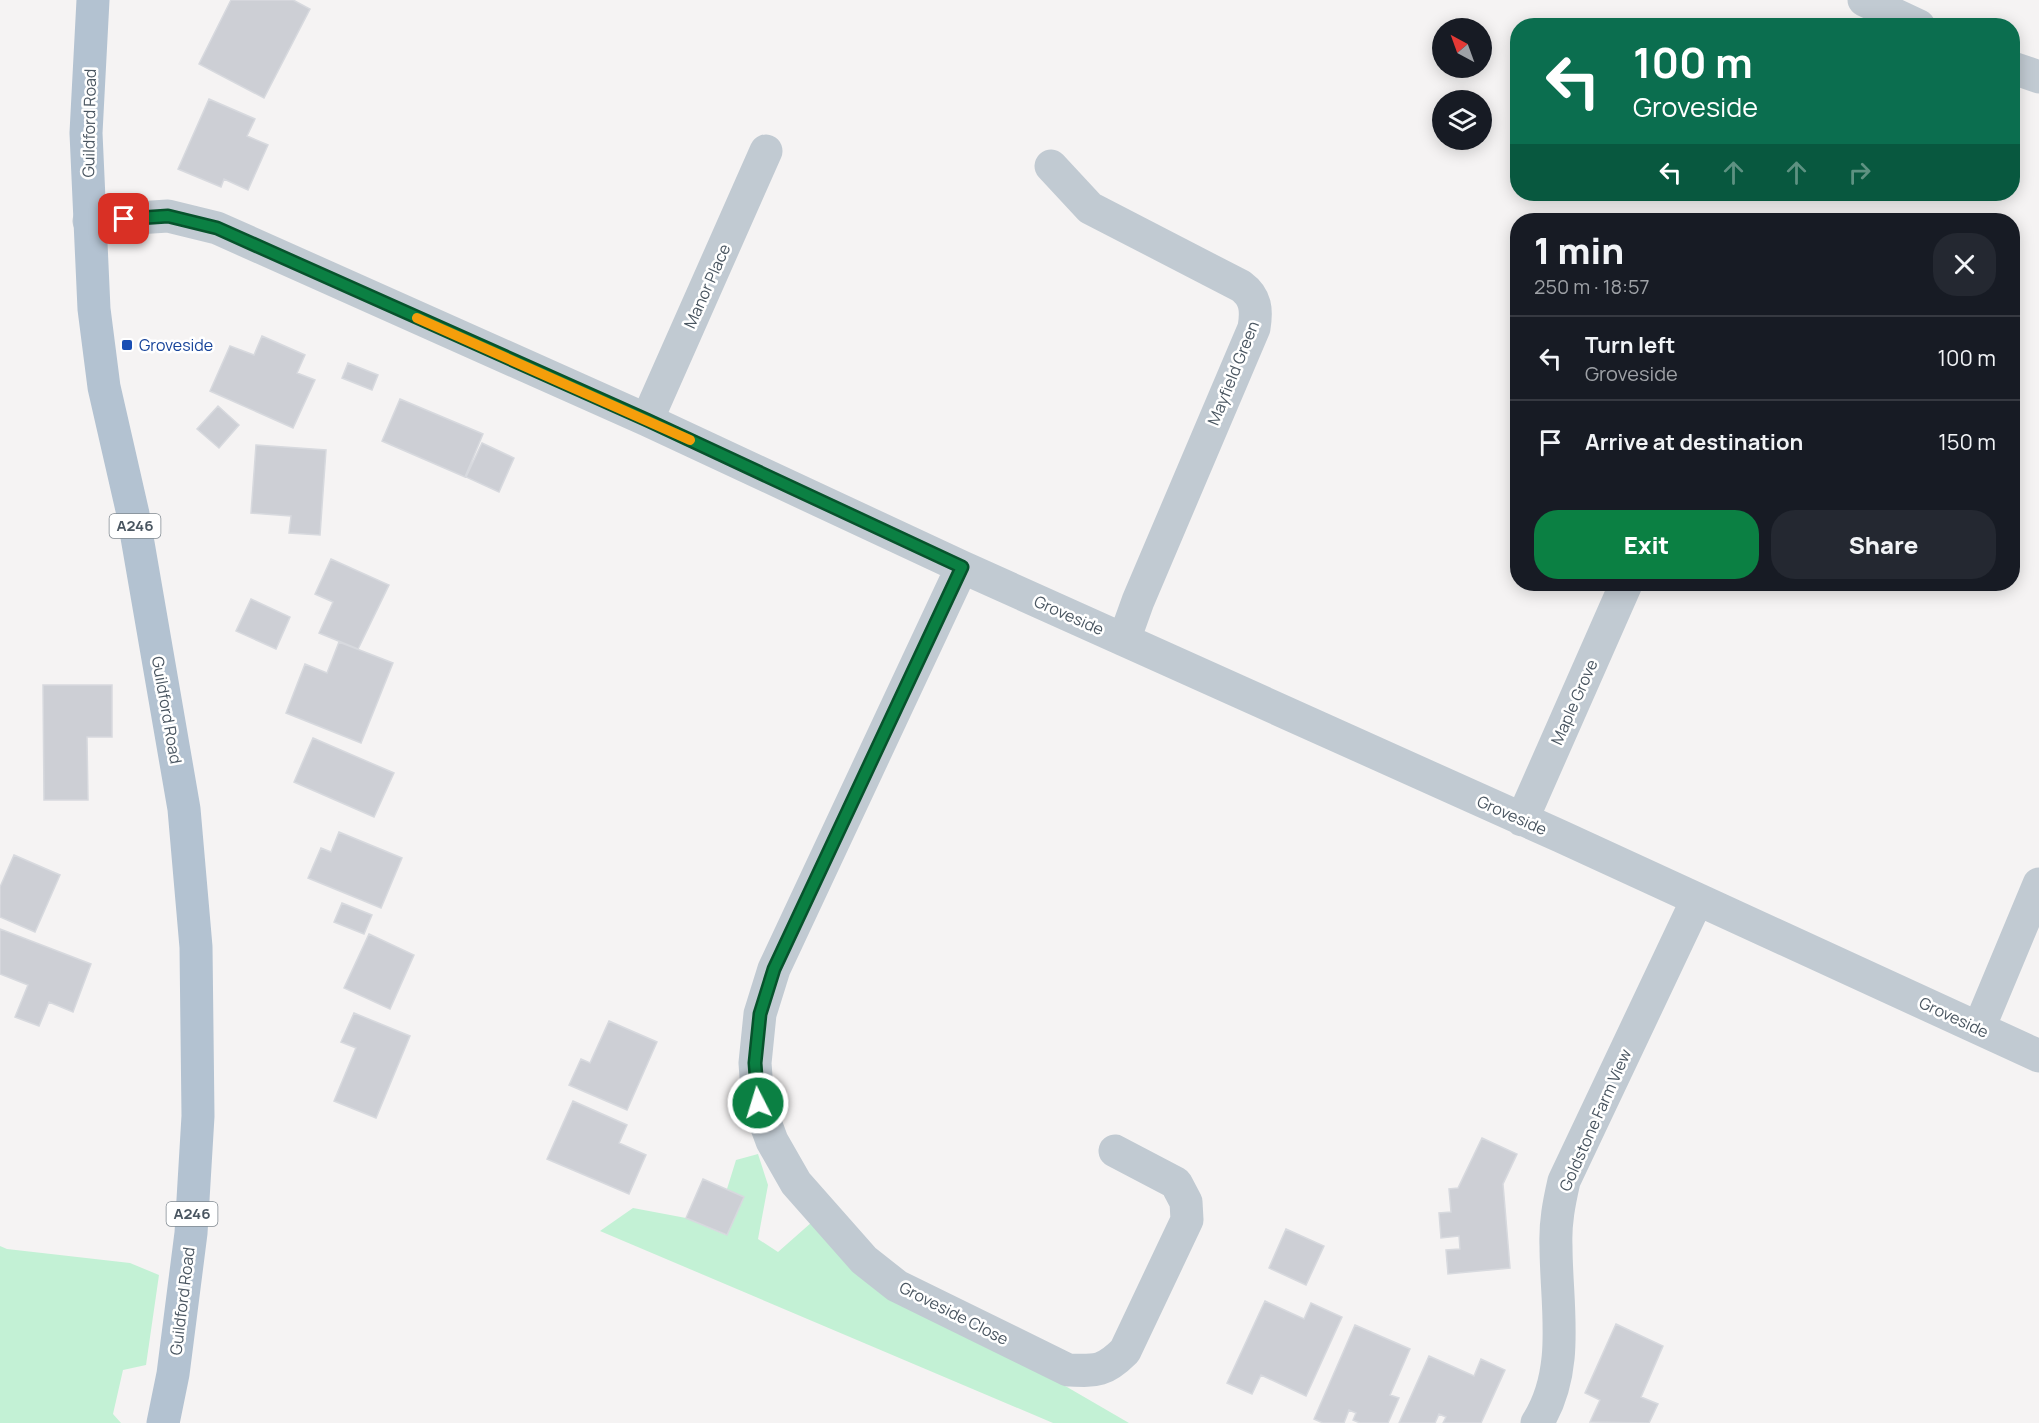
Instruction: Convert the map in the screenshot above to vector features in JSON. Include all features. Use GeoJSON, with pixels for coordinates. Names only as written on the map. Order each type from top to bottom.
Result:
{"type":"FeatureCollection","features":[{"type":"Feature","properties":{"kind":"main road","name":"Guildford Road"},"geometry":{"type":"LineString","coordinates":[[93,0],[86,133],[94,309],[104,387],[133,514],[184,809],[196,947],[198,1116],[192,1221],[173,1374],[163,1423]]}},
{"type":"Feature","properties":{"kind":"street"},"geometry":{"type":"LineString","coordinates":[[1864,0],[1902,18]]}},
{"type":"Feature","properties":{"kind":"street"},"geometry":{"type":"LineString","coordinates":[[2020,70],[2039,77]]}},
{"type":"Feature","properties":{"kind":"street","name":"Manor Place"},"geometry":{"type":"LineString","coordinates":[[647,420],[766,151]]}},
{"type":"Feature","properties":{"kind":"street","name":"Mayfield Green"},"geometry":{"type":"LineString","coordinates":[[1051,165],[1090,208],[1240,285],[1250,293],[1257,315],[1254,328],[1138,601],[1124,640]]}},
{"type":"Feature","properties":{"kind":"street","name":"Groveside"},"geometry":{"type":"LineString","coordinates":[[89,221],[168,216],[217,228],[647,420],[962,567],[2039,1056]]}},
{"type":"Feature","properties":{"kind":"street","name":"Groveside Close"},"geometry":{"type":"LineString","coordinates":[[962,567],[774,969],[760,1014],[755,1063],[758,1103],[772,1141],[796,1182],[864,1260],[897,1286],[1068,1370],[1094,1371],[1112,1364],[1125,1351],[1187,1220],[1186,1202],[1176,1183],[1116,1151]]}},
{"type":"Feature","properties":{"kind":"street","name":"Maple Grove"},"geometry":{"type":"LineString","coordinates":[[1522,820],[1623,591]]}},
{"type":"Feature","properties":{"kind":"street"},"geometry":{"type":"LineString","coordinates":[[1979,1028],[2039,884]]}},
{"type":"Feature","properties":{"kind":"street","name":"Goldstone Farm View"},"geometry":{"type":"LineString","coordinates":[[1537,1423],[1545,1410],[1556,1378],[1559,1348],[1557,1213],[1564,1181],[1697,900]]}},
{"type":"Feature","properties":{"kind":"green space"},"geometry":{"type":"Polygon","coordinates":[[[758,1154],[768,1185],[758,1239],[778,1252],[812,1222],[877,1289],[1067,1387],[1129,1423],[1053,1423],[600,1231],[633,1208],[686,1218],[726,1235],[743,1197],[727,1189],[736,1160],[758,1154]]]}},
{"type":"Feature","properties":{"kind":"green space"},"geometry":{"type":"Polygon","coordinates":[[[0,1246],[7,1249],[130,1263],[159,1275],[146,1365],[123,1370],[113,1414],[121,1423],[0,1423],[0,1246]]]}},
{"type":"Feature","properties":{"kind":"building"},"geometry":{"type":"Polygon","coordinates":[[[231,0],[293,0],[310,9],[264,98],[199,64],[231,0]]]}},
{"type":"Feature","properties":{"kind":"building"},"geometry":{"type":"Polygon","coordinates":[[[209,99],[255,119],[247,136],[268,145],[248,190],[224,179],[221,187],[178,169],[209,99]]]}},
{"type":"Feature","properties":{"kind":"building"},"geometry":{"type":"Polygon","coordinates":[[[262,336],[305,355],[297,373],[315,380],[293,428],[210,391],[230,346],[254,355],[262,336]]]}},
{"type":"Feature","properties":{"kind":"building"},"geometry":{"type":"Polygon","coordinates":[[[348,363],[378,375],[372,390],[342,378],[348,363]]]}},
{"type":"Feature","properties":{"kind":"building"},"geometry":{"type":"Polygon","coordinates":[[[400,399],[483,434],[465,477],[382,441],[400,399]]]}},
{"type":"Feature","properties":{"kind":"building"},"geometry":{"type":"Polygon","coordinates":[[[218,406],[239,425],[219,448],[197,429],[218,406]]]}},
{"type":"Feature","properties":{"kind":"building"},"geometry":{"type":"Polygon","coordinates":[[[482,443],[514,458],[499,492],[466,477],[482,443]]]}},
{"type":"Feature","properties":{"kind":"building"},"geometry":{"type":"Polygon","coordinates":[[[256,445],[326,450],[320,535],[289,533],[291,516],[251,513],[256,445]]]}},
{"type":"Feature","properties":{"kind":"building"},"geometry":{"type":"Polygon","coordinates":[[[331,559],[389,585],[358,649],[319,633],[333,602],[315,594],[331,559]]]}},
{"type":"Feature","properties":{"kind":"building"},"geometry":{"type":"Polygon","coordinates":[[[251,599],[290,617],[276,649],[236,631],[251,599]]]}},
{"type":"Feature","properties":{"kind":"building"},"geometry":{"type":"Polygon","coordinates":[[[339,642],[393,663],[361,743],[286,713],[305,664],[327,673],[339,642]]]}},
{"type":"Feature","properties":{"kind":"building"},"geometry":{"type":"Polygon","coordinates":[[[43,685],[112,685],[112,737],[87,737],[88,800],[44,800],[43,685]]]}},
{"type":"Feature","properties":{"kind":"building"},"geometry":{"type":"Polygon","coordinates":[[[313,738],[394,773],[374,817],[294,782],[313,738]]]}},
{"type":"Feature","properties":{"kind":"building"},"geometry":{"type":"Polygon","coordinates":[[[339,832],[402,858],[381,908],[308,878],[321,848],[331,852],[339,832]]]}},
{"type":"Feature","properties":{"kind":"building"},"geometry":{"type":"Polygon","coordinates":[[[14,855],[60,875],[35,932],[0,917],[0,887],[14,855]]]}},
{"type":"Feature","properties":{"kind":"building"},"geometry":{"type":"Polygon","coordinates":[[[342,903],[372,915],[364,934],[334,922],[342,903]]]}},
{"type":"Feature","properties":{"kind":"building"},"geometry":{"type":"Polygon","coordinates":[[[0,929],[91,964],[73,1012],[49,1002],[39,1026],[15,1017],[28,985],[0,974],[0,929]]]}},
{"type":"Feature","properties":{"kind":"building"},"geometry":{"type":"Polygon","coordinates":[[[369,934],[414,955],[390,1009],[344,988],[369,934]]]}},
{"type":"Feature","properties":{"kind":"building"},"geometry":{"type":"Polygon","coordinates":[[[354,1013],[410,1036],[376,1118],[334,1101],[356,1048],[341,1042],[354,1013]]]}},
{"type":"Feature","properties":{"kind":"building"},"geometry":{"type":"Polygon","coordinates":[[[609,1021],[657,1042],[627,1110],[569,1085],[581,1059],[590,1063],[609,1021]]]}},
{"type":"Feature","properties":{"kind":"building"},"geometry":{"type":"Polygon","coordinates":[[[573,1101],[627,1125],[619,1143],[646,1155],[629,1194],[547,1159],[573,1101]]]}},
{"type":"Feature","properties":{"kind":"building"},"geometry":{"type":"Polygon","coordinates":[[[1482,1138],[1517,1154],[1503,1184],[1510,1268],[1448,1274],[1446,1250],[1460,1249],[1459,1236],[1441,1238],[1439,1213],[1451,1212],[1449,1189],[1458,1188],[1482,1138]]]}},
{"type":"Feature","properties":{"kind":"building"},"geometry":{"type":"Polygon","coordinates":[[[703,1179],[744,1197],[727,1235],[686,1218],[703,1179]]]}},
{"type":"Feature","properties":{"kind":"building"},"geometry":{"type":"Polygon","coordinates":[[[1286,1229],[1324,1246],[1306,1285],[1269,1268],[1286,1229]]]}},
{"type":"Feature","properties":{"kind":"building"},"geometry":{"type":"Polygon","coordinates":[[[1265,1301],[1304,1319],[1311,1303],[1342,1317],[1306,1396],[1261,1375],[1252,1394],[1227,1383],[1265,1301]]]}},
{"type":"Feature","properties":{"kind":"building"},"geometry":{"type":"Polygon","coordinates":[[[1616,1324],[1663,1346],[1641,1397],[1658,1404],[1649,1423],[1590,1422],[1600,1400],[1585,1393],[1616,1324]]]}},
{"type":"Feature","properties":{"kind":"building"},"geometry":{"type":"Polygon","coordinates":[[[1355,1325],[1410,1349],[1390,1395],[1399,1398],[1388,1423],[1360,1423],[1353,1420],[1356,1413],[1349,1410],[1344,1423],[1323,1423],[1314,1419],[1355,1325]]]}},
{"type":"Feature","properties":{"kind":"building"},"geometry":{"type":"Polygon","coordinates":[[[1429,1356],[1474,1376],[1481,1359],[1505,1370],[1481,1423],[1443,1423],[1446,1417],[1439,1414],[1435,1423],[1399,1423],[1429,1356]]]}},
{"type":"Feature","properties":{"kind":"slow traffic"},"geometry":{"type":"LineString","coordinates":[[417,318],[690,440]]}},
{"type":"Feature","properties":{"kind":"place","name":"Groveside"},"geometry":{"type":"Point","coordinates":[127,345]}},
{"type":"Feature","properties":{"kind":"route"},"geometry":{"type":"LineString","coordinates":[[124,219],[168,216],[217,228],[647,420],[962,567],[774,969],[760,1014],[755,1063],[758,1103]]}}]}
